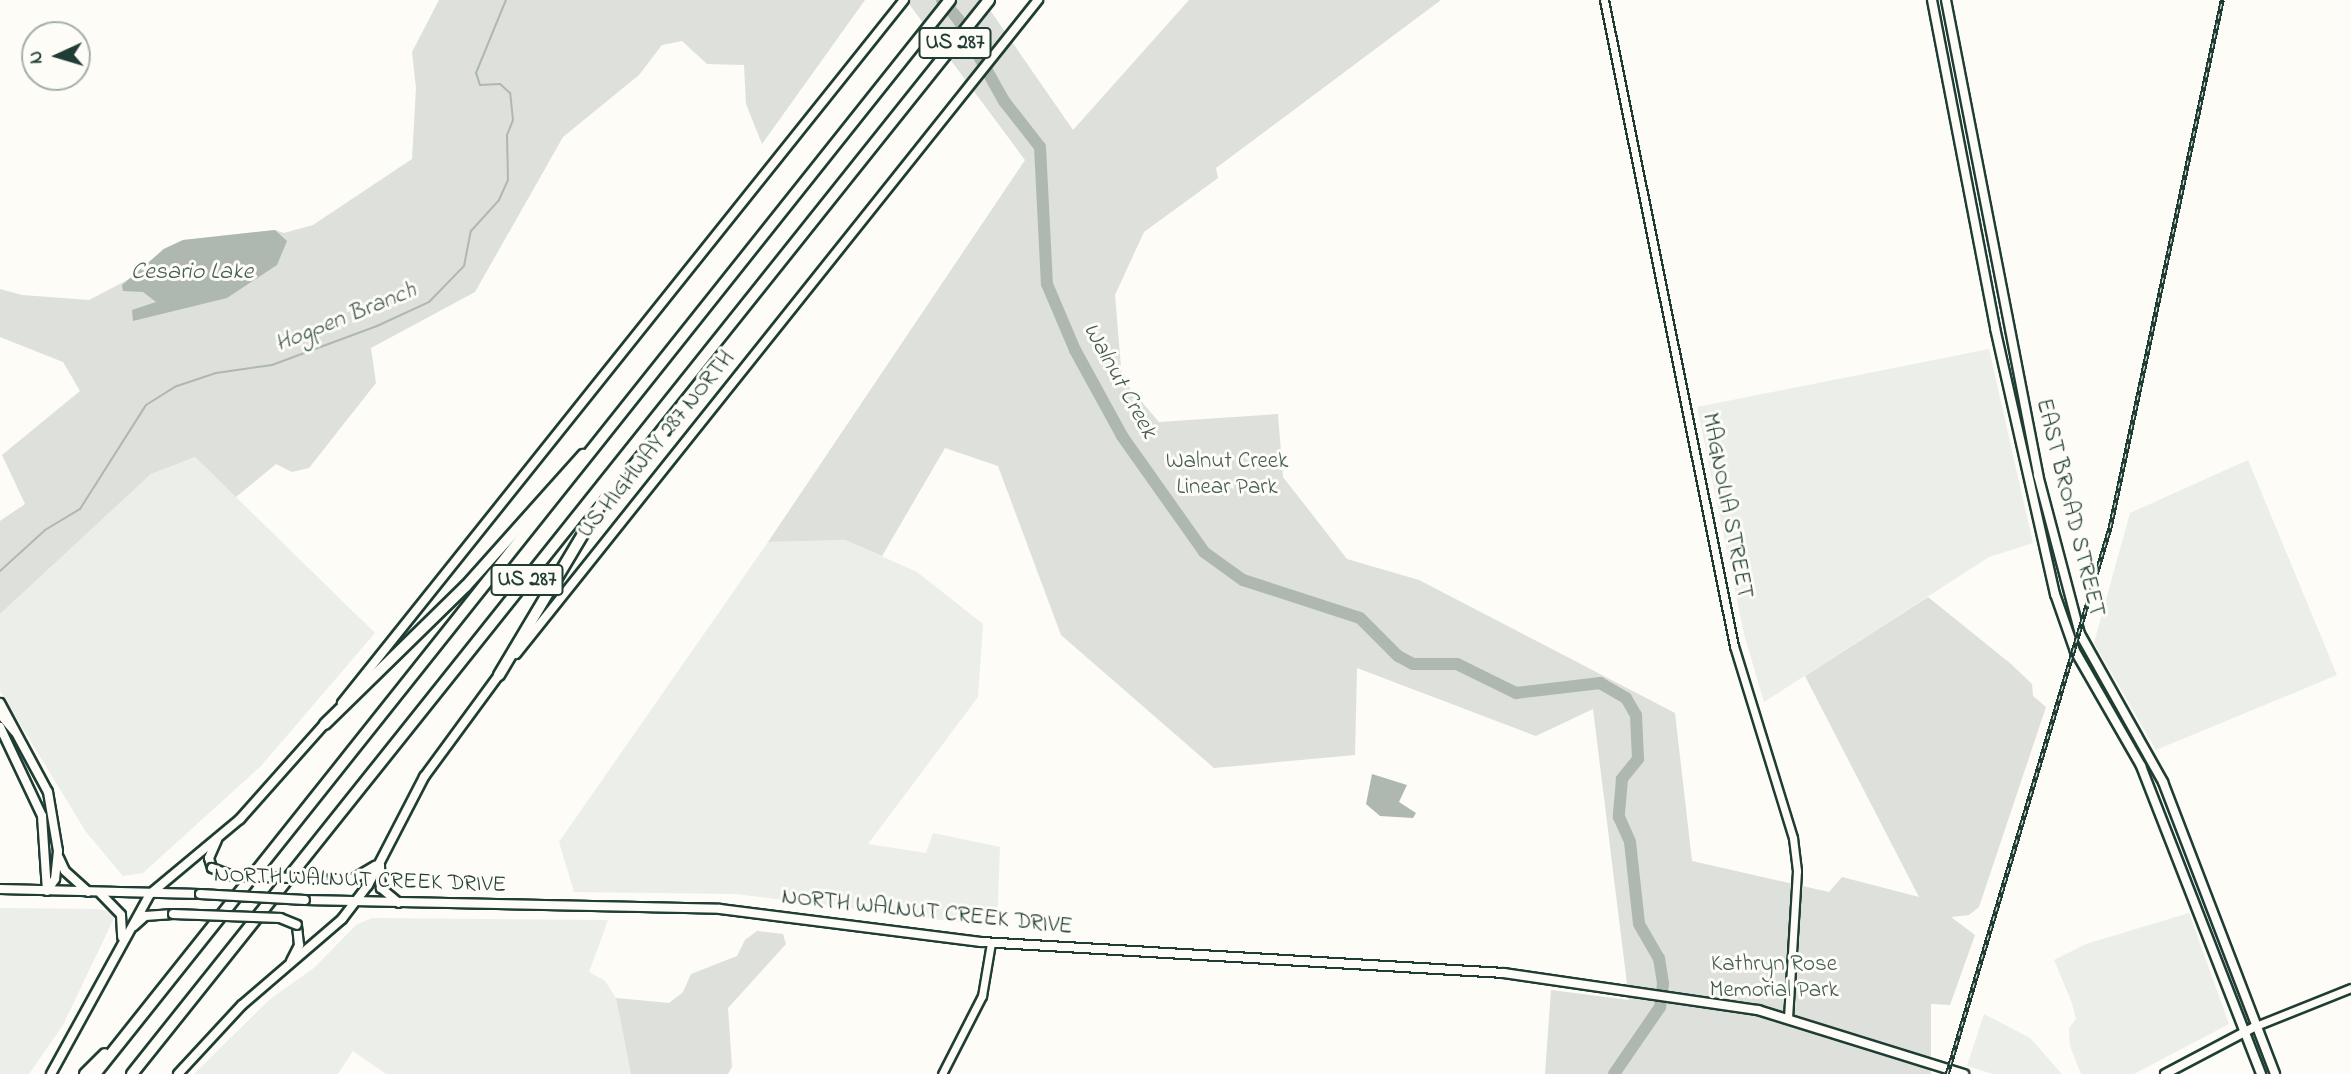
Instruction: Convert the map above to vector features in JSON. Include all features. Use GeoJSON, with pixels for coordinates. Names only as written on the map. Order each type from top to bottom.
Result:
{"type":"FeatureCollection","features":[{"type":"Feature","properties":{"kind":"highway","name":"US 287"},"geometry":{"type":"LineString","coordinates":[[95,1074],[950,0]]}},
{"type":"Feature","properties":{"kind":"highway","name":"US 287"},"geometry":{"type":"LineString","coordinates":[[132,1074],[622,464],[989,0]]}},
{"type":"Feature","properties":{"kind":"highway"},"geometry":{"type":"LineString","coordinates":[[325,724],[475,577],[575,461],[593,450]]}},
{"type":"Feature","properties":{"kind":"highway"},"geometry":{"type":"LineString","coordinates":[[499,675],[618,478],[622,464]]}},
{"type":"Feature","properties":{"kind":"highway"},"geometry":{"type":"LineString","coordinates":[[85,1074],[121,1040]]}},
{"type":"Feature","properties":{"kind":"main road"},"geometry":{"type":"LineString","coordinates":[[51,1074],[121,940],[150,894],[223,832],[325,724],[904,0]]}},
{"type":"Feature","properties":{"kind":"main road","name":"US HIGHWAY 287 NORTH"},"geometry":{"type":"LineString","coordinates":[[178,1074],[242,1005],[323,939],[355,903],[380,862],[424,777],[499,675],[1038,0]]}},
{"type":"Feature","properties":{"kind":"main road","name":"EAST BROAD STREET"},"geometry":{"type":"LineString","coordinates":[[1932,0],[2026,477],[2055,594],[2089,677],[2141,766],[2261,1074]]}},
{"type":"Feature","properties":{"kind":"main road","name":"EAST BROAD STREET"},"geometry":{"type":"LineString","coordinates":[[1946,0],[2038,475],[2080,634],[2163,782],[2275,1074]]}},
{"type":"Feature","properties":{"kind":"main road"},"geometry":{"type":"LineString","coordinates":[[2014,419],[2026,416]]}},
{"type":"Feature","properties":{"kind":"main road"},"geometry":{"type":"LineString","coordinates":[[2026,477],[2038,475]]}},
{"type":"Feature","properties":{"kind":"main road"},"geometry":{"type":"LineString","coordinates":[[2045,550],[2056,547]]}},
{"type":"Feature","properties":{"kind":"main road"},"geometry":{"type":"LineString","coordinates":[[2055,594],[2067,590]]}},
{"type":"Feature","properties":{"kind":"main road"},"geometry":{"type":"LineString","coordinates":[[2089,677],[2098,668]]}},
{"type":"Feature","properties":{"kind":"main road"},"geometry":{"type":"LineString","coordinates":[[0,703],[46,786],[58,851],[65,871],[88,892]]}},
{"type":"Feature","properties":{"kind":"main road"},"geometry":{"type":"LineString","coordinates":[[0,715],[18,732]]}},
{"type":"Feature","properties":{"kind":"main road"},"geometry":{"type":"LineString","coordinates":[[0,727],[24,771],[42,817],[47,891]]}},
{"type":"Feature","properties":{"kind":"main road"},"geometry":{"type":"LineString","coordinates":[[24,771],[46,786]]}},
{"type":"Feature","properties":{"kind":"main road"},"geometry":{"type":"LineString","coordinates":[[223,832],[211,850],[212,868],[233,876],[353,879],[380,862],[381,888],[405,905]]}},
{"type":"Feature","properties":{"kind":"main road"},"geometry":{"type":"LineString","coordinates":[[47,891],[55,879],[58,851]]}},
{"type":"Feature","properties":{"kind":"main road","name":"NORTH WALNUT CREEK DRIVE"},"geometry":{"type":"LineString","coordinates":[[0,889],[200,894],[405,905],[720,909],[991,943],[1504,973],[1631,989],[1788,1018],[1964,1074]]}},
{"type":"Feature","properties":{"kind":"main road"},"geometry":{"type":"LineString","coordinates":[[100,893],[121,915],[121,940]]}},
{"type":"Feature","properties":{"kind":"main road"},"geometry":{"type":"LineString","coordinates":[[121,940],[145,916],[173,914],[280,918],[297,925],[299,945],[288,967]]}},
{"type":"Feature","properties":{"kind":"main road"},"geometry":{"type":"LineString","coordinates":[[2205,927],[2216,923]]}},
{"type":"Feature","properties":{"kind":"main road"},"geometry":{"type":"LineString","coordinates":[[2165,1074],[2256,1026]]}},
{"type":"Feature","properties":{"kind":"street","name":"MAGNOLIA STREET"},"geometry":{"type":"LineString","coordinates":[[1604,0],[1734,646],[1793,838],[1797,872],[1788,1018]]}},
{"type":"Feature","properties":{"kind":"street"},"geometry":{"type":"LineString","coordinates":[[942,1074],[982,996],[991,943]]}},
{"type":"Feature","properties":{"kind":"street"},"geometry":{"type":"LineString","coordinates":[[2256,1026],[2351,988]]}},
{"type":"Feature","properties":{"kind":"shaded area"},"geometry":{"type":"Polygon","coordinates":[[[1989,349],[2033,543],[1989,557],[1764,702],[1744,634],[1697,407],[1989,349]]]}},
{"type":"Feature","properties":{"kind":"shaded area"},"geometry":{"type":"Polygon","coordinates":[[[195,457],[375,633],[261,766],[143,873],[123,876],[86,832],[0,691],[0,614],[151,474],[195,457]]]}},
{"type":"Feature","properties":{"kind":"shaded area"},"geometry":{"type":"Polygon","coordinates":[[[2248,460],[2337,675],[2156,750],[2094,643],[2130,513],[2248,460]]]}},
{"type":"Feature","properties":{"kind":"shaded area"},"geometry":{"type":"Polygon","coordinates":[[[845,540],[917,572],[983,624],[978,697],[868,844],[926,853],[933,833],[1000,847],[997,927],[736,894],[574,892],[559,842],[768,542],[845,540]]]}},
{"type":"Feature","properties":{"kind":"shaded area"},"geometry":{"type":"Polygon","coordinates":[[[0,908],[99,909],[116,914],[63,1025],[29,1074],[0,1074],[0,908]]]}},
{"type":"Feature","properties":{"kind":"shaded area"},"geometry":{"type":"Polygon","coordinates":[[[2189,913],[2229,1024],[2134,1074],[2081,1074],[2070,1046],[2069,1028],[2076,1019],[2054,960],[2086,944],[2189,913]]]}},
{"type":"Feature","properties":{"kind":"shaded area"},"geometry":{"type":"Polygon","coordinates":[[[373,918],[608,920],[589,972],[605,981],[616,998],[631,1074],[386,1074],[353,1051],[338,1074],[194,1074],[270,999],[314,968],[357,924],[373,918]]]}},
{"type":"Feature","properties":{"kind":"shaded area"},"geometry":{"type":"Polygon","coordinates":[[[1984,1014],[2030,1038],[2062,1074],[1993,1074],[1967,1066],[1984,1014]]]}},
{"type":"Feature","properties":{"kind":"green space"},"geometry":{"type":"Polygon","coordinates":[[[439,0],[865,0],[762,144],[746,104],[744,65],[707,64],[682,41],[662,45],[639,75],[563,137],[475,292],[371,348],[376,383],[309,468],[292,472],[276,464],[236,497],[195,457],[151,474],[0,614],[0,521],[25,504],[2,455],[80,391],[63,362],[0,337],[0,289],[22,295],[89,300],[137,275],[163,249],[183,240],[275,230],[284,233],[313,225],[412,159],[416,88],[412,52],[439,0]]]}},
{"type":"Feature","properties":{"kind":"green space"},"geometry":{"type":"Polygon","coordinates":[[[906,0],[983,0],[1073,130],[1189,0],[1441,0],[1216,168],[1218,178],[1144,232],[1115,295],[1122,379],[1159,422],[1278,414],[1283,477],[1347,559],[1419,580],[1675,713],[1692,861],[1829,892],[1842,877],[1919,897],[1805,676],[1928,597],[2011,664],[2032,684],[2033,696],[2046,707],[1979,907],[1969,915],[1951,917],[1975,935],[1950,1005],[1931,1004],[1931,1074],[1545,1074],[1551,990],[1629,1000],[1593,709],[1536,736],[1357,668],[1355,755],[1214,768],[1061,635],[998,466],[945,448],[882,556],[845,540],[768,542],[1025,160],[906,0]]]}},
{"type":"Feature","properties":{"kind":"green space"},"geometry":{"type":"Polygon","coordinates":[[[757,931],[783,934],[786,944],[728,1008],[732,1067],[728,1074],[631,1074],[616,998],[669,1003],[683,992],[691,974],[737,956],[745,940],[757,931]]]}},
{"type":"Feature","properties":{"kind":"water","name":"Cesario Lake"},"geometry":{"type":"Polygon","coordinates":[[[275,230],[287,241],[277,265],[227,298],[133,321],[132,310],[156,302],[143,292],[123,291],[122,285],[164,249],[183,240],[275,230]]]}},
{"type":"Feature","properties":{"kind":"water"},"geometry":{"type":"Polygon","coordinates":[[[1372,774],[1407,785],[1399,802],[1416,813],[1413,818],[1380,816],[1366,804],[1372,774]]]}},
{"type":"Feature","properties":{"kind":"waterway","name":"Hogpen Branch"},"geometry":{"type":"LineString","coordinates":[[0,571],[45,530],[80,509],[146,405],[177,386],[216,373],[272,365],[377,326],[429,302],[464,266],[471,231],[499,200],[508,180],[507,135],[513,120],[510,93],[500,84],[480,85],[476,73],[506,0]]}},
{"type":"Feature","properties":{"kind":"waterway","name":"Walnut Creek"},"geometry":{"type":"LineString","coordinates":[[942,0],[958,19],[1004,101],[1040,147],[1047,284],[1075,350],[1122,436],[1204,552],[1243,580],[1360,618],[1398,656],[1413,664],[1457,664],[1516,693],[1600,683],[1626,698],[1636,715],[1638,759],[1622,779],[1619,817],[1630,842],[1639,924],[1659,958],[1663,984],[1660,1007],[1614,1074]]}},
{"type":"Feature","properties":{"kind":"railway"},"geometry":{"type":"LineString","coordinates":[[1947,1074],[2110,527],[2222,0]]}},
{"type":"Feature","properties":{"kind":"park label","name":"Walnut Creek Linear Park"},"geometry":{"type":"Point","coordinates":[1227,475]}},
{"type":"Feature","properties":{"kind":"park label","name":"Kathryn Rose Memorial Park"},"geometry":{"type":"Point","coordinates":[1774,978]}}]}
